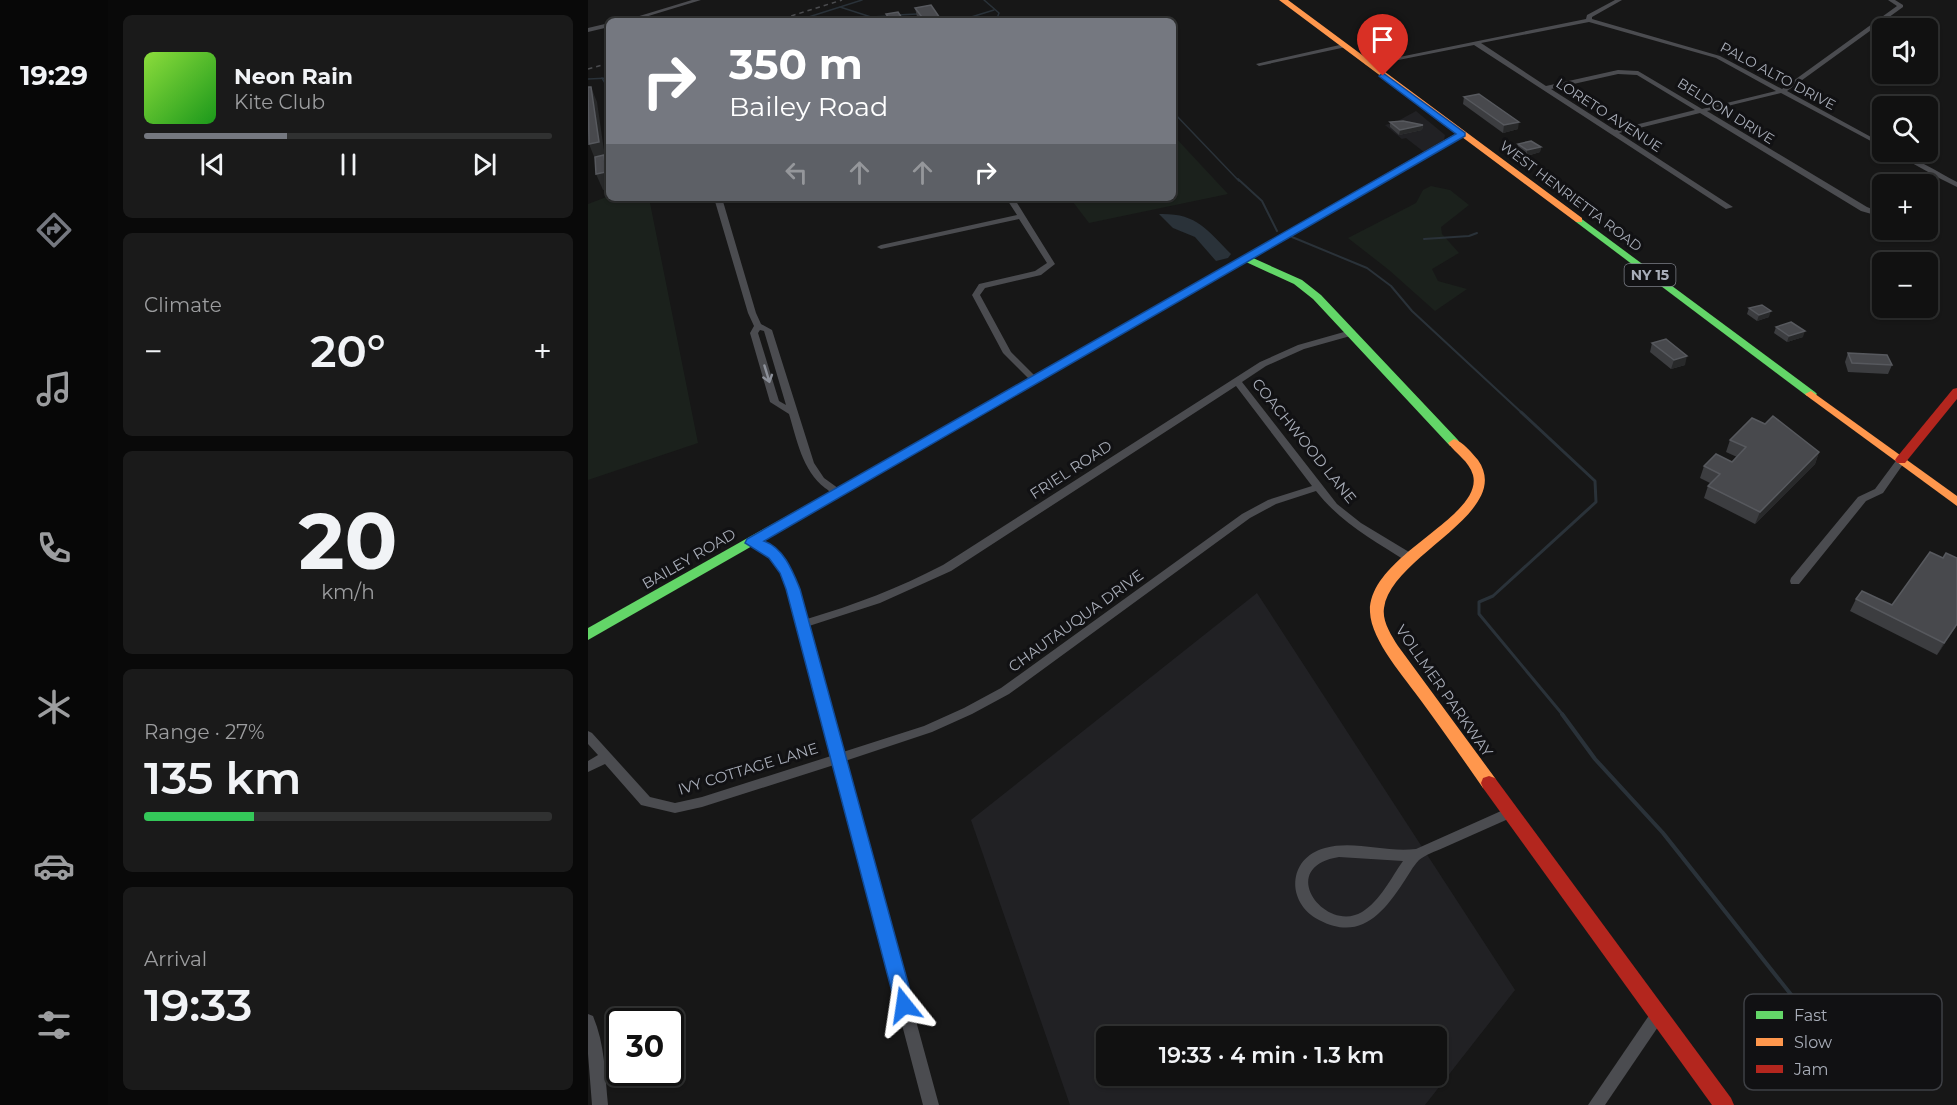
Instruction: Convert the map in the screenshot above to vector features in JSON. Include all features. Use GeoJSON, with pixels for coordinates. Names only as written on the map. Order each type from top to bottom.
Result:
{"type":"FeatureCollection","features":[{"type":"Feature","properties":{"kind":"street"},"geometry":{"type":"LineString","coordinates":[[636,18],[698,0]]}},
{"type":"Feature","properties":{"kind":"street","name":"WEST HENRIETTA ROAD"},"geometry":{"type":"LineString","coordinates":[[1283,0],[1957,502]]}},
{"type":"Feature","properties":{"kind":"street"},"geometry":{"type":"LineString","coordinates":[[1368,64],[1589,20],[1589,16],[1619,0]]}},
{"type":"Feature","properties":{"kind":"street"},"geometry":{"type":"LineString","coordinates":[[1614,132],[1783,91],[1901,6],[1891,0]]}},
{"type":"Feature","properties":{"kind":"street","name":"PALO ALTO DRIVE"},"geometry":{"type":"LineString","coordinates":[[1589,20],[1711,54],[1872,140]]}},
{"type":"Feature","properties":{"kind":"street"},"geometry":{"type":"LineString","coordinates":[[588,30],[606,26]]}},
{"type":"Feature","properties":{"kind":"street","name":"LORETO AVENUE"},"geometry":{"type":"LineString","coordinates":[[1476,43],[1729,207]]}},
{"type":"Feature","properties":{"kind":"street"},"geometry":{"type":"LineString","coordinates":[[1259,64],[1344,46]]}},
{"type":"Feature","properties":{"kind":"street","name":"BELDON DRIVE"},"geometry":{"type":"LineString","coordinates":[[1545,88],[1618,72],[1633,72],[1646,77],[1864,209],[1872,212]]}},
{"type":"Feature","properties":{"kind":"street","name":"BAILEY ROAD"},"geometry":{"type":"LineString","coordinates":[[588,635],[1462,134]]}},
{"type":"Feature","properties":{"kind":"street"},"geometry":{"type":"LineString","coordinates":[[1914,162],[1957,185]]}},
{"type":"Feature","properties":{"kind":"street"},"geometry":{"type":"LineString","coordinates":[[719,201],[752,313],[758,326],[768,330],[813,471],[838,493]]}},
{"type":"Feature","properties":{"kind":"street"},"geometry":{"type":"LineString","coordinates":[[1012,201],[1049,257],[1050,266],[1035,274],[982,286],[976,295],[1007,353],[1035,380]]}},
{"type":"Feature","properties":{"kind":"street"},"geometry":{"type":"LineString","coordinates":[[880,248],[1022,216]]}},
{"type":"Feature","properties":{"kind":"street","name":"VOLLMER PARKWAY"},"geometry":{"type":"LineString","coordinates":[[1246,258],[1307,288],[1465,454],[1479,473],[1480,489],[1472,505],[1410,558],[1386,583],[1377,604],[1380,627],[1393,650],[1657,1016],[1724,1105]]}},
{"type":"Feature","properties":{"kind":"street"},"geometry":{"type":"LineString","coordinates":[[758,326],[754,333],[775,402],[794,413]]}},
{"type":"Feature","properties":{"kind":"street","name":"FRIEL ROAD"},"geometry":{"type":"LineString","coordinates":[[803,624],[863,606],[904,590],[947,568],[1263,364],[1287,352],[1352,333]]}},
{"type":"Feature","properties":{"kind":"street","name":"COACHWOOD LANE"},"geometry":{"type":"LineString","coordinates":[[1237,381],[1334,506],[1357,525],[1410,558]]}},
{"type":"Feature","properties":{"kind":"street"},"geometry":{"type":"LineString","coordinates":[[1795,581],[1862,499],[1879,491],[1957,391]]}},
{"type":"Feature","properties":{"kind":"street","name":"CHAUTAUQUA DRIVE"},"geometry":{"type":"LineString","coordinates":[[839,759],[928,729],[986,702],[1046,662],[1234,524],[1272,502],[1318,486]]}},
{"type":"Feature","properties":{"kind":"street"},"geometry":{"type":"LineString","coordinates":[[752,543],[764,546],[782,564],[793,589],[931,1105]]}},
{"type":"Feature","properties":{"kind":"street","name":"IVY COTTAGE LANE"},"geometry":{"type":"LineString","coordinates":[[588,736],[646,801],[675,808],[713,799],[839,759]]}},
{"type":"Feature","properties":{"kind":"street"},"geometry":{"type":"LineString","coordinates":[[588,767],[606,757]]}},
{"type":"Feature","properties":{"kind":"street"},"geometry":{"type":"LineString","coordinates":[[1415,855],[1380,905],[1366,918],[1346,922],[1331,920],[1313,909],[1301,894],[1300,876],[1309,860],[1329,852],[1415,855],[1510,812]]}},
{"type":"Feature","properties":{"kind":"street"},"geometry":{"type":"LineString","coordinates":[[1596,1105],[1657,1016]]}},
{"type":"Feature","properties":{"kind":"street"},"geometry":{"type":"LineString","coordinates":[[588,1021],[596,1048],[600,1105]]}},
{"type":"Feature","properties":{"kind":"shaded area"},"geometry":{"type":"Polygon","coordinates":[[[1416,111],[1445,135],[1444,140],[1424,152],[1406,138],[1402,139],[1385,125],[1416,111]]]}},
{"type":"Feature","properties":{"kind":"shaded area"},"geometry":{"type":"Polygon","coordinates":[[[1176,138],[1228,194],[1089,223],[1072,201],[1176,201],[1176,138]]]}},
{"type":"Feature","properties":{"kind":"shaded area"},"geometry":{"type":"Polygon","coordinates":[[[1431,186],[1450,190],[1469,205],[1441,227],[1442,234],[1459,253],[1432,269],[1438,281],[1467,289],[1435,311],[1389,270],[1348,238],[1416,203],[1423,190],[1431,186]]]}},
{"type":"Feature","properties":{"kind":"shaded area"},"geometry":{"type":"Polygon","coordinates":[[[606,197],[606,201],[650,201],[698,443],[588,480],[588,204],[606,197]]]}},
{"type":"Feature","properties":{"kind":"shaded area"},"geometry":{"type":"Polygon","coordinates":[[[1159,214],[1183,216],[1200,224],[1231,254],[1228,258],[1216,261],[1195,237],[1173,228],[1159,214]]]}},
{"type":"Feature","properties":{"kind":"shaded area"},"geometry":{"type":"Polygon","coordinates":[[[1257,593],[1515,990],[1447,1077],[1447,1026],[1096,1026],[1096,1086],[1440,1086],[1425,1105],[1070,1105],[971,820],[1257,593]]]}},
{"type":"Feature","properties":{"kind":"building"},"geometry":{"type":"Polygon","coordinates":[[[931,5],[940,18],[923,18],[915,8],[931,5]]]}},
{"type":"Feature","properties":{"kind":"building"},"geometry":{"type":"Polygon","coordinates":[[[898,12],[902,18],[889,18],[886,14],[898,12]]]}},
{"type":"Feature","properties":{"kind":"building"},"geometry":{"type":"Polygon","coordinates":[[[588,87],[591,87],[599,142],[589,144],[588,87]]]}},
{"type":"Feature","properties":{"kind":"building"},"geometry":{"type":"Polygon","coordinates":[[[1479,94],[1519,122],[1504,125],[1464,97],[1479,94]]]}},
{"type":"Feature","properties":{"kind":"building"},"geometry":{"type":"Polygon","coordinates":[[[1403,121],[1423,125],[1400,130],[1390,122],[1403,121]]]}},
{"type":"Feature","properties":{"kind":"building"},"geometry":{"type":"Polygon","coordinates":[[[1531,141],[1541,147],[1527,150],[1518,144],[1531,141]]]}},
{"type":"Feature","properties":{"kind":"building"},"geometry":{"type":"Polygon","coordinates":[[[604,155],[606,172],[596,174],[595,157],[604,155]]]}},
{"type":"Feature","properties":{"kind":"building"},"geometry":{"type":"Polygon","coordinates":[[[1762,305],[1771,311],[1759,315],[1749,308],[1762,305]]]}},
{"type":"Feature","properties":{"kind":"building"},"geometry":{"type":"Polygon","coordinates":[[[1791,322],[1805,331],[1789,336],[1776,327],[1791,322]]]}},
{"type":"Feature","properties":{"kind":"building"},"geometry":{"type":"Polygon","coordinates":[[[1666,339],[1687,356],[1674,360],[1652,343],[1666,339]]]}},
{"type":"Feature","properties":{"kind":"building"},"geometry":{"type":"Polygon","coordinates":[[[1848,353],[1887,355],[1892,365],[1852,363],[1848,353]]]}},
{"type":"Feature","properties":{"kind":"building"},"geometry":{"type":"Polygon","coordinates":[[[1773,416],[1819,452],[1760,512],[1708,486],[1720,474],[1704,466],[1716,454],[1732,462],[1746,447],[1730,440],[1752,418],[1765,424],[1773,416]]]}},
{"type":"Feature","properties":{"kind":"building"},"geometry":{"type":"Polygon","coordinates":[[[1930,552],[1943,558],[1946,553],[1957,558],[1957,624],[1944,643],[1856,599],[1862,591],[1892,605],[1930,552]]]}},
{"type":"Feature","properties":{"kind":"waterway"},"geometry":{"type":"LineString","coordinates":[[840,7],[862,0]]}},
{"type":"Feature","properties":{"kind":"waterway"},"geometry":{"type":"LineString","coordinates":[[984,0],[999,13],[997,18]]}},
{"type":"Feature","properties":{"kind":"waterway"},"geometry":{"type":"LineString","coordinates":[[805,18],[840,7]]}},
{"type":"Feature","properties":{"kind":"waterway"},"geometry":{"type":"LineString","coordinates":[[840,7],[871,17],[891,16]]}},
{"type":"Feature","properties":{"kind":"waterway"},"geometry":{"type":"LineString","coordinates":[[938,18],[968,18],[994,10]]}},
{"type":"Feature","properties":{"kind":"waterway"},"geometry":{"type":"LineString","coordinates":[[897,15],[918,14]]}},
{"type":"Feature","properties":{"kind":"waterway"},"geometry":{"type":"LineString","coordinates":[[588,79],[602,78]]}},
{"type":"Feature","properties":{"kind":"waterway"},"geometry":{"type":"LineString","coordinates":[[602,78],[606,85]]}},
{"type":"Feature","properties":{"kind":"waterway"},"geometry":{"type":"LineString","coordinates":[[1176,115],[1239,181]]}},
{"type":"Feature","properties":{"kind":"waterway"},"geometry":{"type":"LineString","coordinates":[[1238,179],[1262,201],[1277,231]]}},
{"type":"Feature","properties":{"kind":"waterway"},"geometry":{"type":"LineString","coordinates":[[1424,239],[1469,236],[1477,233]]}},
{"type":"Feature","properties":{"kind":"waterway"},"geometry":{"type":"LineString","coordinates":[[1292,237],[1367,268],[1391,286],[1412,311],[1522,413]]}},
{"type":"Feature","properties":{"kind":"waterway"},"geometry":{"type":"LineString","coordinates":[[1521,412],[1595,481],[1596,502],[1493,596],[1479,602],[1479,614],[1563,715]]}},
{"type":"Feature","properties":{"kind":"waterway"},"geometry":{"type":"LineString","coordinates":[[1562,714],[1595,759],[1663,833],[1791,994]]}},
{"type":"Feature","properties":{"kind":"railway"},"geometry":{"type":"LineString","coordinates":[[785,18],[842,0]]}},
{"type":"Feature","properties":{"kind":"railway"},"geometry":{"type":"LineString","coordinates":[[588,69],[606,64]]}},
{"type":"Feature","properties":{"kind":"traffic: fast"},"geometry":{"type":"LineString","coordinates":[[1130,324],[1333,208]]}},
{"type":"Feature","properties":{"kind":"traffic: fast"},"geometry":{"type":"LineString","coordinates":[[1579,220],[1811,394]]}},
{"type":"Feature","properties":{"kind":"traffic: fast"},"geometry":{"type":"LineString","coordinates":[[1246,258],[1298,282],[1317,297],[1454,443]]}},
{"type":"Feature","properties":{"kind":"traffic: fast"},"geometry":{"type":"LineString","coordinates":[[588,635],[904,454]]}},
{"type":"Feature","properties":{"kind":"traffic: slow"},"geometry":{"type":"LineString","coordinates":[[1283,0],[1579,220]]}},
{"type":"Feature","properties":{"kind":"traffic: slow"},"geometry":{"type":"LineString","coordinates":[[1333,208],[1462,134]]}},
{"type":"Feature","properties":{"kind":"traffic: slow"},"geometry":{"type":"LineString","coordinates":[[1811,394],[1957,502]]}},
{"type":"Feature","properties":{"kind":"traffic: slow"},"geometry":{"type":"LineString","coordinates":[[1454,443],[1470,459],[1479,474],[1477,494],[1450,525],[1411,556],[1394,573],[1382,590],[1377,614],[1382,630],[1393,650],[1489,783]]}},
{"type":"Feature","properties":{"kind":"traffic: jam"},"geometry":{"type":"LineString","coordinates":[[904,454],[1130,324]]}},
{"type":"Feature","properties":{"kind":"traffic: jam"},"geometry":{"type":"LineString","coordinates":[[1901,460],[1957,391]]}},
{"type":"Feature","properties":{"kind":"traffic: jam"},"geometry":{"type":"LineString","coordinates":[[1489,783],[1724,1105]]}},
{"type":"Feature","properties":{"kind":"route"},"geometry":{"type":"LineString","coordinates":[[904,1005],[793,589],[787,572],[774,555],[764,546],[752,543],[1462,134],[1383,76]]}}]}
